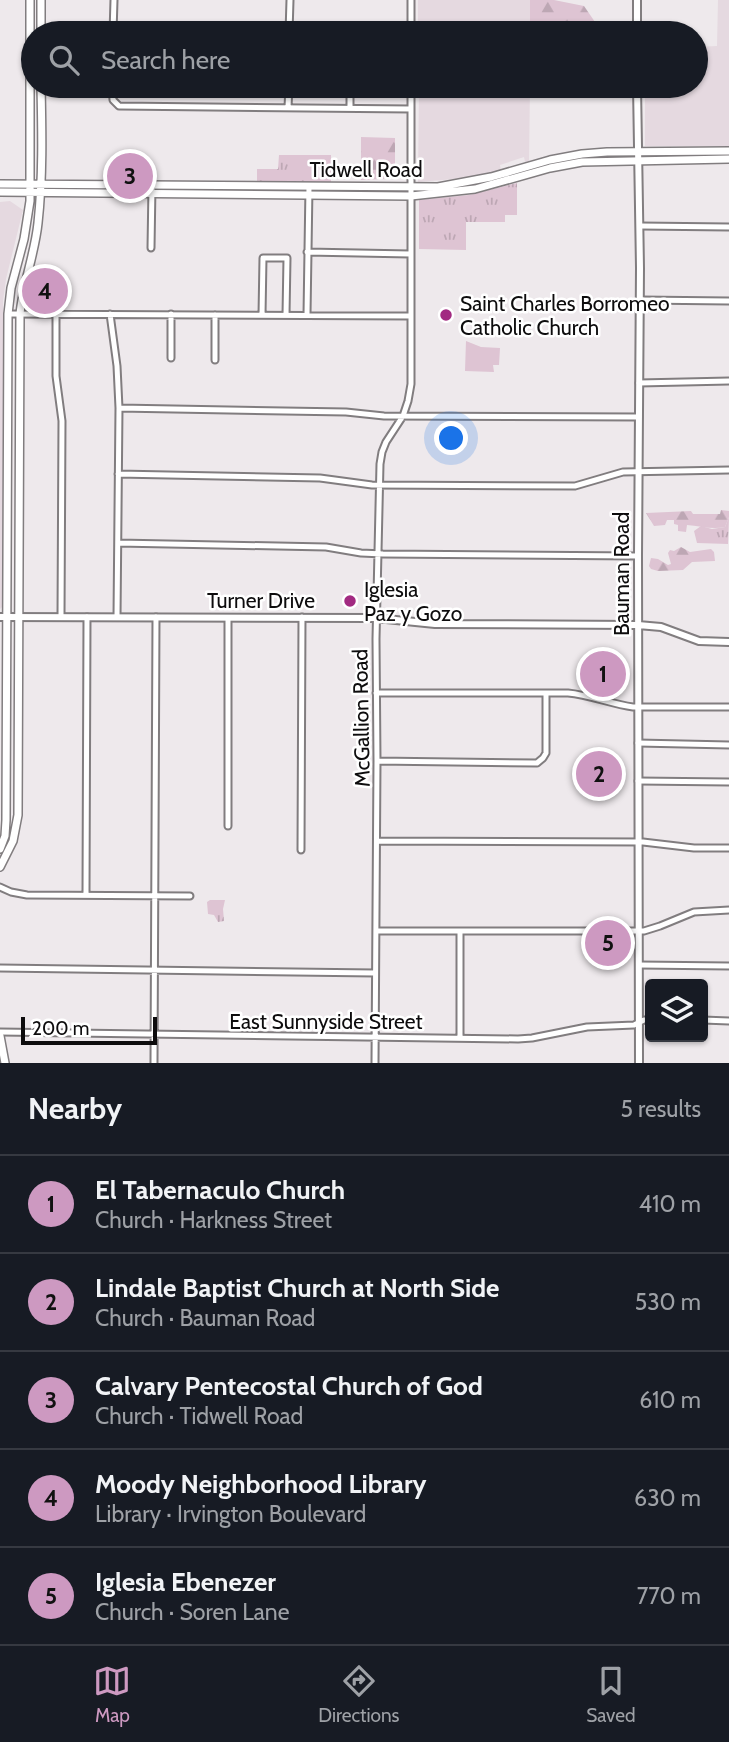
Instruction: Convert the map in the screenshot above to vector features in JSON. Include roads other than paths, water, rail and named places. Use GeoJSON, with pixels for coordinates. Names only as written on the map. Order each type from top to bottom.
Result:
{"type":"FeatureCollection","features":[{"type":"Feature","properties":{"kind":"main road"},"geometry":{"type":"LineString","coordinates":[[30,0],[30,21]]}},
{"type":"Feature","properties":{"kind":"main road"},"geometry":{"type":"LineString","coordinates":[[41,0],[41,21]]}},
{"type":"Feature","properties":{"kind":"main road"},"geometry":{"type":"LineString","coordinates":[[0,867],[6,820],[7,680],[3,617],[8,535],[8,314],[11,288],[27,221],[30,188],[30,98]]}},
{"type":"Feature","properties":{"kind":"main road"},"geometry":{"type":"LineString","coordinates":[[21,296],[38,225],[41,98]]}},
{"type":"Feature","properties":{"kind":"main road"},"geometry":{"type":"LineString","coordinates":[[29,116],[41,116]]}},
{"type":"Feature","properties":{"kind":"main road","name":"Tidwell Road"},"geometry":{"type":"LineString","coordinates":[[474,185],[550,160],[701,155],[729,151]]}},
{"type":"Feature","properties":{"kind":"main road","name":"Tidwell Road"},"geometry":{"type":"LineString","coordinates":[[701,155],[729,159]]}},
{"type":"Feature","properties":{"kind":"main road","name":"Tidwell Road"},"geometry":{"type":"LineString","coordinates":[[0,192],[30,188],[412,191],[521,177],[582,158]]}},
{"type":"Feature","properties":{"kind":"main road"},"geometry":{"type":"LineString","coordinates":[[521,168],[521,177]]}},
{"type":"Feature","properties":{"kind":"main road","name":"Tidwell Road"},"geometry":{"type":"LineString","coordinates":[[2,184],[30,188]]}},
{"type":"Feature","properties":{"kind":"main road"},"geometry":{"type":"LineString","coordinates":[[4,847],[16,831],[18,815],[19,382],[23,267],[18,259]]}},
{"type":"Feature","properties":{"kind":"main road"},"geometry":{"type":"LineString","coordinates":[[8,382],[19,382]]}},
{"type":"Feature","properties":{"kind":"main road"},"geometry":{"type":"LineString","coordinates":[[8,451],[20,450]]}},
{"type":"Feature","properties":{"kind":"main road"},"geometry":{"type":"LineString","coordinates":[[8,535],[19,535]]}},
{"type":"Feature","properties":{"kind":"main road"},"geometry":{"type":"LineString","coordinates":[[7,680],[18,679]]}},
{"type":"Feature","properties":{"kind":"main road"},"geometry":{"type":"LineString","coordinates":[[6,785],[18,784]]}},
{"type":"Feature","properties":{"kind":"main road"},"geometry":{"type":"LineString","coordinates":[[0,1034],[5,1063]]}},
{"type":"Feature","properties":{"kind":"street"},"geometry":{"type":"LineString","coordinates":[[113,21],[114,0]]}},
{"type":"Feature","properties":{"kind":"street"},"geometry":{"type":"LineString","coordinates":[[289,21],[290,0]]}},
{"type":"Feature","properties":{"kind":"street"},"geometry":{"type":"LineString","coordinates":[[411,0],[411,21]]}},
{"type":"Feature","properties":{"kind":"street"},"geometry":{"type":"LineString","coordinates":[[637,0],[637,21]]}},
{"type":"Feature","properties":{"kind":"street"},"geometry":{"type":"LineString","coordinates":[[113,98],[115,104],[122,106],[411,109]]}},
{"type":"Feature","properties":{"kind":"street"},"geometry":{"type":"LineString","coordinates":[[288,98],[288,107]]}},
{"type":"Feature","properties":{"kind":"street"},"geometry":{"type":"LineString","coordinates":[[350,98],[350,108]]}},
{"type":"Feature","properties":{"kind":"street","name":"McGallion Road"},"geometry":{"type":"LineString","coordinates":[[375,1063],[379,485],[382,452],[403,416],[411,384],[411,98]]}},
{"type":"Feature","properties":{"kind":"street","name":"Bauman Road"},"geometry":{"type":"LineString","coordinates":[[637,98],[640,226],[639,1063]]}},
{"type":"Feature","properties":{"kind":"street"},"geometry":{"type":"LineString","coordinates":[[151,248],[152,190]]}},
{"type":"Feature","properties":{"kind":"street"},"geometry":{"type":"LineString","coordinates":[[307,315],[309,191]]}},
{"type":"Feature","properties":{"kind":"street"},"geometry":{"type":"LineString","coordinates":[[640,226],[729,227]]}},
{"type":"Feature","properties":{"kind":"street"},"geometry":{"type":"LineString","coordinates":[[307,252],[410,254]]}},
{"type":"Feature","properties":{"kind":"street"},"geometry":{"type":"LineString","coordinates":[[262,315],[263,258],[286,258],[286,315]]}},
{"type":"Feature","properties":{"kind":"street"},"geometry":{"type":"LineString","coordinates":[[640,300],[729,301]]}},
{"type":"Feature","properties":{"kind":"street"},"geometry":{"type":"LineString","coordinates":[[8,314],[411,316]]}},
{"type":"Feature","properties":{"kind":"street"},"geometry":{"type":"LineString","coordinates":[[56,314],[56,376],[62,421],[61,617]]}},
{"type":"Feature","properties":{"kind":"street"},"geometry":{"type":"LineString","coordinates":[[110,314],[117,357],[119,408],[117,617]]}},
{"type":"Feature","properties":{"kind":"street"},"geometry":{"type":"LineString","coordinates":[[171,314],[171,358]]}},
{"type":"Feature","properties":{"kind":"street"},"geometry":{"type":"LineString","coordinates":[[215,314],[215,360]]}},
{"type":"Feature","properties":{"kind":"street"},"geometry":{"type":"LineString","coordinates":[[639,383],[729,381]]}},
{"type":"Feature","properties":{"kind":"street"},"geometry":{"type":"LineString","coordinates":[[119,408],[346,412],[373,416],[639,417]]}},
{"type":"Feature","properties":{"kind":"street"},"geometry":{"type":"LineString","coordinates":[[118,474],[320,478],[379,485],[575,486],[614,473],[729,470]]}},
{"type":"Feature","properties":{"kind":"street"},"geometry":{"type":"LineString","coordinates":[[118,542],[326,547],[377,554],[638,556]]}},
{"type":"Feature","properties":{"kind":"street","name":"Turner Drive"},"geometry":{"type":"LineString","coordinates":[[3,617],[302,617],[376,618],[435,624],[638,625],[661,627],[699,641],[729,642]]}},
{"type":"Feature","properties":{"kind":"street"},"geometry":{"type":"LineString","coordinates":[[86,895],[87,617]]}},
{"type":"Feature","properties":{"kind":"street"},"geometry":{"type":"LineString","coordinates":[[154,1063],[156,617]]}},
{"type":"Feature","properties":{"kind":"street"},"geometry":{"type":"LineString","coordinates":[[301,850],[302,617]]}},
{"type":"Feature","properties":{"kind":"street"},"geometry":{"type":"LineString","coordinates":[[228,618],[228,826]]}},
{"type":"Feature","properties":{"kind":"street"},"geometry":{"type":"LineString","coordinates":[[376,693],[578,694],[638,708],[729,707]]}},
{"type":"Feature","properties":{"kind":"street"},"geometry":{"type":"LineString","coordinates":[[377,761],[537,762],[546,753],[546,693]]}},
{"type":"Feature","properties":{"kind":"street"},"geometry":{"type":"LineString","coordinates":[[638,743],[729,745]]}},
{"type":"Feature","properties":{"kind":"street"},"geometry":{"type":"LineString","coordinates":[[638,781],[729,782]]}},
{"type":"Feature","properties":{"kind":"street"},"geometry":{"type":"LineString","coordinates":[[377,841],[639,842],[694,848],[729,848]]}},
{"type":"Feature","properties":{"kind":"street"},"geometry":{"type":"LineString","coordinates":[[0,887],[19,894],[190,896]]}},
{"type":"Feature","properties":{"kind":"street"},"geometry":{"type":"LineString","coordinates":[[376,931],[639,931],[652,929],[694,912],[729,910]]}},
{"type":"Feature","properties":{"kind":"street"},"geometry":{"type":"LineString","coordinates":[[460,932],[460,1038]]}},
{"type":"Feature","properties":{"kind":"street"},"geometry":{"type":"LineString","coordinates":[[639,965],[729,965]]}},
{"type":"Feature","properties":{"kind":"street"},"geometry":{"type":"LineString","coordinates":[[0,968],[375,973]]}},
{"type":"Feature","properties":{"kind":"street","name":"East Sunnyside Street"},"geometry":{"type":"LineString","coordinates":[[0,1034],[518,1040],[587,1027],[634,1026],[645,1020]]}},
{"type":"Feature","properties":{"kind":"street"},"geometry":{"type":"LineString","coordinates":[[708,1020],[729,1020]]}},
{"type":"Feature","properties":{"kind":"place","name":"Calvary Pentecostal Church of God"},"geometry":{"type":"Point","coordinates":[130,176]}},
{"type":"Feature","properties":{"kind":"place","name":"Moody Neighborhood Library"},"geometry":{"type":"Point","coordinates":[45,291]}},
{"type":"Feature","properties":{"kind":"place","name":"Saint Charles Borromeo Catholic Church"},"geometry":{"type":"Point","coordinates":[446,315]}},
{"type":"Feature","properties":{"kind":"place","name":"Iglesia Paz y Gozo"},"geometry":{"type":"Point","coordinates":[350,601]}},
{"type":"Feature","properties":{"kind":"place","name":"El Tabernaculo Church"},"geometry":{"type":"Point","coordinates":[603,674]}},
{"type":"Feature","properties":{"kind":"place","name":"Lindale Baptist Church at North Side"},"geometry":{"type":"Point","coordinates":[599,774]}},
{"type":"Feature","properties":{"kind":"place","name":"Iglesia Ebenezer"},"geometry":{"type":"Point","coordinates":[608,943]}}]}
